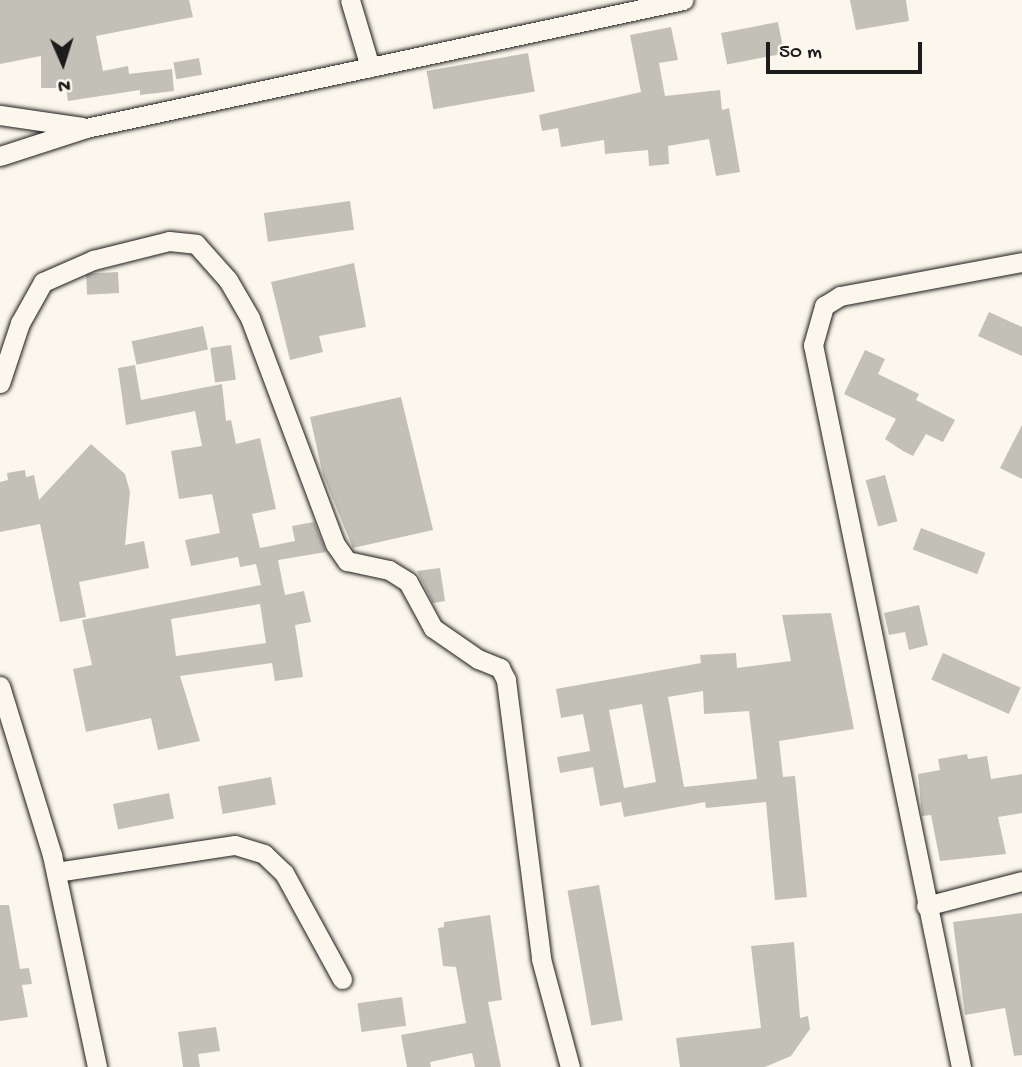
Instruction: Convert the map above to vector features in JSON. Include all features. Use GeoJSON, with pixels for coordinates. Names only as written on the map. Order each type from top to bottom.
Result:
{"type":"FeatureCollection","features":[{"type":"Feature","properties":{"kind":"street"},"geometry":{"type":"LineString","coordinates":[[350,0],[370,67]]}},
{"type":"Feature","properties":{"kind":"street"},"geometry":{"type":"LineString","coordinates":[[2,157],[86,128],[683,0]]}},
{"type":"Feature","properties":{"kind":"street"},"geometry":{"type":"LineString","coordinates":[[5,112],[86,128]]}},
{"type":"Feature","properties":{"kind":"street"},"geometry":{"type":"LineString","coordinates":[[0,383],[20,323],[43,282],[93,260],[169,241],[196,244],[228,280],[250,318],[335,544],[347,561],[389,569],[408,582],[433,628],[478,659],[500,668],[506,680],[541,959],[570,1067]]}},
{"type":"Feature","properties":{"kind":"street"},"geometry":{"type":"LineString","coordinates":[[961,1067],[813,345],[824,306],[840,296],[1022,262]]}},
{"type":"Feature","properties":{"kind":"street"},"geometry":{"type":"LineString","coordinates":[[0,686],[56,872],[97,1067]]}},
{"type":"Feature","properties":{"kind":"street"},"geometry":{"type":"LineString","coordinates":[[56,872],[235,845],[264,854],[284,873],[342,979]]}},
{"type":"Feature","properties":{"kind":"street"},"geometry":{"type":"LineString","coordinates":[[926,906],[1022,881]]}},
{"type":"Feature","properties":{"kind":"building"},"geometry":{"type":"Polygon","coordinates":[[[0,0],[189,0],[193,17],[96,36],[103,71],[128,66],[129,74],[172,69],[174,91],[140,95],[140,90],[68,101],[66,88],[41,88],[41,56],[0,64],[0,0]]]}},
{"type":"Feature","properties":{"kind":"building"},"geometry":{"type":"Polygon","coordinates":[[[850,0],[906,0],[909,21],[856,30],[850,0]]]}},
{"type":"Feature","properties":{"kind":"building"},"geometry":{"type":"Polygon","coordinates":[[[778,22],[784,53],[727,64],[721,33],[778,22]]]}},
{"type":"Feature","properties":{"kind":"building"},"geometry":{"type":"Polygon","coordinates":[[[671,27],[678,60],[659,63],[665,96],[720,90],[722,110],[729,108],[740,172],[716,176],[709,139],[668,146],[669,164],[649,166],[648,150],[605,154],[604,140],[561,147],[558,128],[542,131],[539,115],[641,92],[630,35],[671,27]]]}},
{"type":"Feature","properties":{"kind":"building"},"geometry":{"type":"Polygon","coordinates":[[[528,53],[535,91],[433,109],[427,71],[528,53]]]}},
{"type":"Feature","properties":{"kind":"building"},"geometry":{"type":"Polygon","coordinates":[[[199,58],[202,75],[176,79],[173,63],[199,58]]]}},
{"type":"Feature","properties":{"kind":"building"},"geometry":{"type":"Polygon","coordinates":[[[350,201],[354,230],[268,242],[264,213],[350,201]]]}},
{"type":"Feature","properties":{"kind":"building"},"geometry":{"type":"Polygon","coordinates":[[[354,263],[366,327],[319,336],[323,352],[290,360],[271,282],[354,263]]]}},
{"type":"Feature","properties":{"kind":"building"},"geometry":{"type":"Polygon","coordinates":[[[118,272],[119,293],[87,295],[86,274],[118,272]]]}},
{"type":"Feature","properties":{"kind":"building"},"geometry":{"type":"Polygon","coordinates":[[[989,312],[1022,327],[1022,356],[978,336],[989,312]]]}},
{"type":"Feature","properties":{"kind":"building"},"geometry":{"type":"Polygon","coordinates":[[[203,326],[208,349],[137,365],[132,341],[203,326]]]}},
{"type":"Feature","properties":{"kind":"building"},"geometry":{"type":"Polygon","coordinates":[[[231,345],[236,380],[215,383],[210,348],[231,345]]]}},
{"type":"Feature","properties":{"kind":"building"},"geometry":{"type":"Polygon","coordinates":[[[865,350],[885,359],[878,374],[919,394],[916,400],[955,420],[943,442],[926,434],[913,456],[885,439],[896,419],[844,394],[865,350]]]}},
{"type":"Feature","properties":{"kind":"building"},"geometry":{"type":"Polygon","coordinates":[[[135,365],[141,400],[222,384],[226,421],[231,420],[236,444],[260,438],[276,509],[252,514],[260,548],[295,541],[292,526],[314,522],[326,552],[278,560],[285,595],[304,591],[311,622],[295,625],[303,677],[275,681],[272,663],[180,676],[200,741],[158,750],[151,718],[86,732],[73,669],[92,665],[82,620],[261,585],[256,564],[240,567],[238,557],[191,566],[185,540],[220,533],[212,494],[179,499],[171,451],[202,446],[195,411],[126,425],[118,368],[135,365]],[[260,604],[171,619],[176,656],[266,643],[260,604]]]}},
{"type":"Feature","properties":{"kind":"building"},"geometry":{"type":"Polygon","coordinates":[[[401,397],[433,530],[353,548],[323,475],[310,417],[401,397]]]}},
{"type":"Feature","properties":{"kind":"building"},"geometry":{"type":"Polygon","coordinates":[[[1022,425],[1022,479],[1000,468],[1022,425]]]}},
{"type":"Feature","properties":{"kind":"building"},"geometry":{"type":"Polygon","coordinates":[[[91,444],[125,474],[130,492],[125,545],[144,541],[149,568],[79,582],[86,617],[60,622],[40,524],[0,532],[0,482],[8,480],[7,473],[25,470],[26,477],[34,475],[39,500],[91,444]]]}},
{"type":"Feature","properties":{"kind":"building"},"geometry":{"type":"Polygon","coordinates":[[[885,475],[897,521],[878,527],[866,480],[885,475]]]}},
{"type":"Feature","properties":{"kind":"building"},"geometry":{"type":"Polygon","coordinates":[[[921,528],[985,553],[977,574],[913,549],[921,528]]]}},
{"type":"Feature","properties":{"kind":"building"},"geometry":{"type":"Polygon","coordinates":[[[440,568],[445,601],[433,603],[417,571],[440,568]]]}},
{"type":"Feature","properties":{"kind":"building"},"geometry":{"type":"Polygon","coordinates":[[[919,605],[928,645],[909,650],[905,632],[889,635],[884,613],[919,605]]]}},
{"type":"Feature","properties":{"kind":"building"},"geometry":{"type":"Polygon","coordinates":[[[831,613],[854,729],[779,741],[783,777],[795,776],[807,897],[775,900],[766,802],[706,808],[705,802],[624,817],[621,802],[600,806],[593,767],[560,773],[557,757],[590,751],[583,714],[561,718],[556,689],[701,663],[700,655],[736,653],[737,668],[791,661],[782,615],[831,613]],[[703,691],[668,697],[684,787],[757,779],[749,711],[704,714],[703,691]],[[642,704],[609,710],[624,788],[656,782],[642,704]]]}},
{"type":"Feature","properties":{"kind":"building"},"geometry":{"type":"Polygon","coordinates":[[[943,653],[1021,688],[1009,714],[931,679],[943,653]]]}},
{"type":"Feature","properties":{"kind":"building"},"geometry":{"type":"Polygon","coordinates":[[[967,754],[968,759],[987,756],[991,779],[1022,774],[1022,813],[998,817],[1006,854],[940,861],[931,815],[922,816],[918,774],[940,770],[938,759],[967,754]]]}},
{"type":"Feature","properties":{"kind":"building"},"geometry":{"type":"Polygon","coordinates":[[[271,777],[276,805],[223,814],[218,786],[271,777]]]}},
{"type":"Feature","properties":{"kind":"building"},"geometry":{"type":"Polygon","coordinates":[[[169,793],[174,819],[118,829],[113,804],[169,793]]]}},
{"type":"Feature","properties":{"kind":"building"},"geometry":{"type":"Polygon","coordinates":[[[599,885],[623,1020],[591,1025],[567,891],[599,885]]]}},
{"type":"Feature","properties":{"kind":"building"},"geometry":{"type":"Polygon","coordinates":[[[0,905],[9,905],[20,969],[29,968],[32,984],[22,985],[28,1017],[0,1021],[0,905]]]}},
{"type":"Feature","properties":{"kind":"building"},"geometry":{"type":"Polygon","coordinates":[[[1022,913],[1022,1055],[1014,1056],[1005,1008],[965,1015],[953,922],[1022,913]]]}},
{"type":"Feature","properties":{"kind":"building"},"geometry":{"type":"Polygon","coordinates":[[[490,915],[502,1000],[488,1002],[501,1067],[475,1067],[472,1053],[430,1062],[431,1067],[407,1067],[401,1035],[466,1023],[456,967],[443,966],[438,928],[444,927],[444,922],[490,915]]]}},
{"type":"Feature","properties":{"kind":"building"},"geometry":{"type":"Polygon","coordinates":[[[794,942],[800,1018],[808,1016],[810,1029],[791,1056],[765,1067],[680,1067],[676,1038],[761,1028],[751,946],[794,942]]]}},
{"type":"Feature","properties":{"kind":"building"},"geometry":{"type":"Polygon","coordinates":[[[402,997],[406,1026],[361,1032],[357,1003],[402,997]]]}},
{"type":"Feature","properties":{"kind":"building"},"geometry":{"type":"Polygon","coordinates":[[[216,1027],[220,1051],[198,1054],[200,1067],[183,1067],[178,1032],[216,1027]]]}}]}
